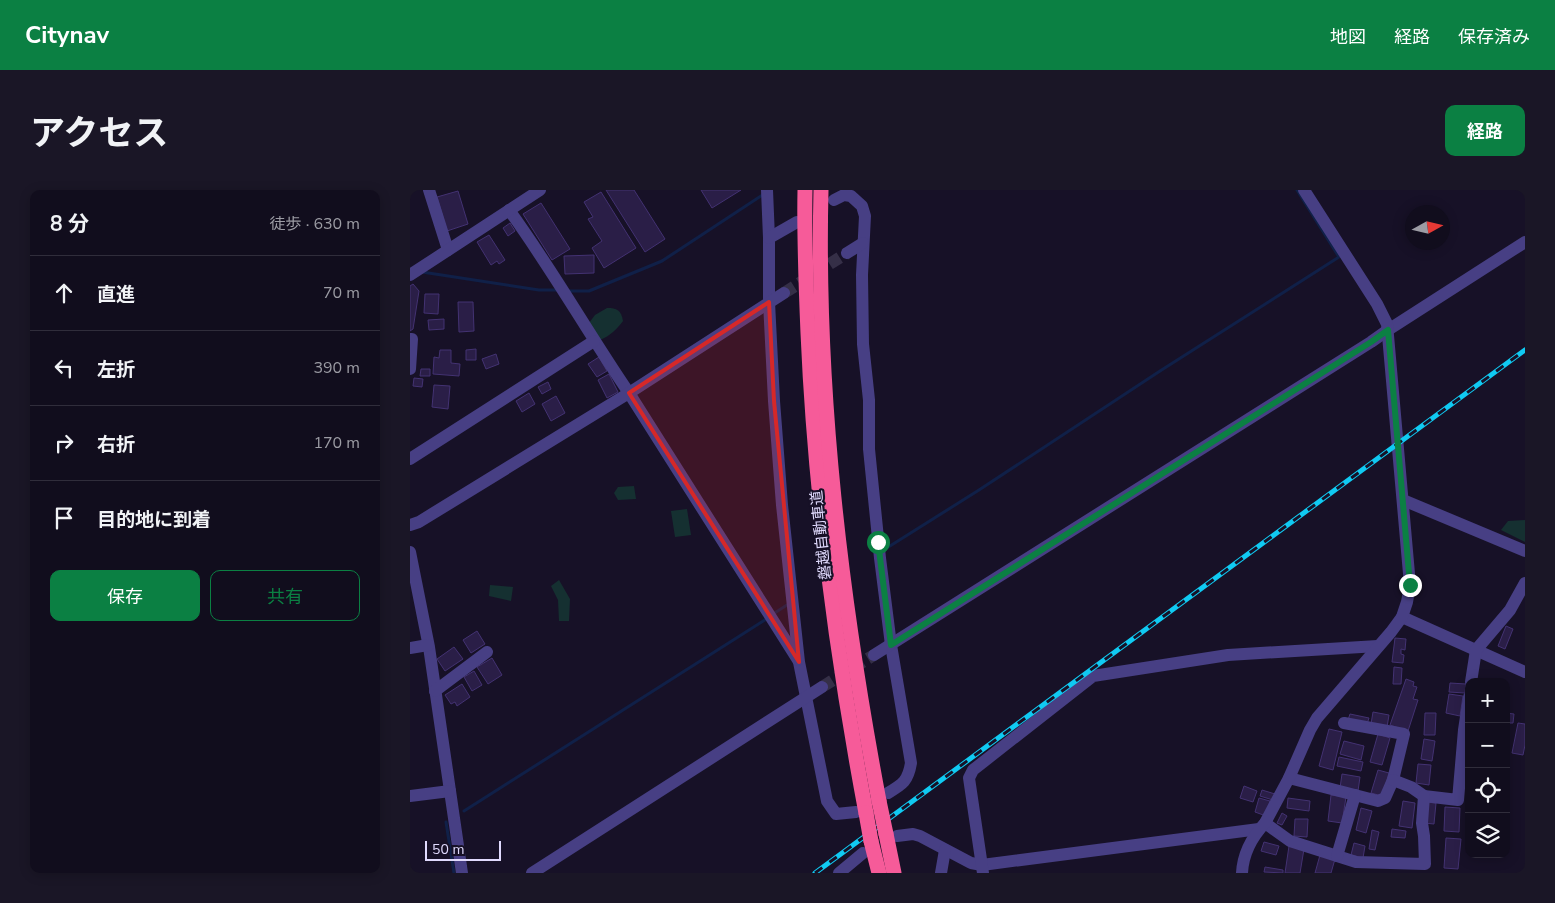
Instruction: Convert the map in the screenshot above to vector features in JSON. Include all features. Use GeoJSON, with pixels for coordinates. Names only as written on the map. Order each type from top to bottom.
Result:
{"type":"FeatureCollection","features":[{"type":"Feature","properties":{"kind":"highway","name":"磐越自動車道"},"geometry":{"type":"LineString","coordinates":[[805,190],[801,216],[809,364],[821,518],[861,812],[867,847],[879,873]]}},
{"type":"Feature","properties":{"kind":"highway","name":"磐越自動車道"},"geometry":{"type":"LineString","coordinates":[[824,196],[821,292],[824,362],[835,506],[854,658],[891,835],[894,873]]}},
{"type":"Feature","properties":{"kind":"street"},"geometry":{"type":"LineString","coordinates":[[429,190],[448,250]]}},
{"type":"Feature","properties":{"kind":"street"},"geometry":{"type":"LineString","coordinates":[[410,275],[540,190]]}},
{"type":"Feature","properties":{"kind":"street"},"geometry":{"type":"LineString","coordinates":[[1242,873],[1246,851],[1289,778],[1317,718],[1391,632],[1402,616],[1410,585],[1388,330],[1377,304],[1304,190]]}},
{"type":"Feature","properties":{"kind":"street"},"geometry":{"type":"LineString","coordinates":[[767,196],[769,302],[774,401],[782,505],[800,662],[826,801],[836,814],[861,812]]}},
{"type":"Feature","properties":{"kind":"street"},"geometry":{"type":"LineString","coordinates":[[824,196],[851,196],[862,206],[865,216],[862,276],[863,344],[869,400],[869,449],[879,554],[891,645],[911,763],[909,774],[903,784],[883,797]]}},
{"type":"Feature","properties":{"kind":"street"},"geometry":{"type":"LineString","coordinates":[[509,210],[525,232],[800,662]]}},
{"type":"Feature","properties":{"kind":"street"},"geometry":{"type":"LineString","coordinates":[[769,238],[801,216]]}},
{"type":"Feature","properties":{"kind":"street"},"geometry":{"type":"LineString","coordinates":[[874,655],[1371,342],[1525,242]]}},
{"type":"Feature","properties":{"kind":"street"},"geometry":{"type":"LineString","coordinates":[[847,253],[863,243]]}},
{"type":"Feature","properties":{"kind":"street"},"geometry":{"type":"LineString","coordinates":[[410,525],[419,522],[629,394],[784,293]]}},
{"type":"Feature","properties":{"kind":"street"},"geometry":{"type":"LineString","coordinates":[[410,339],[412,339],[410,369]]}},
{"type":"Feature","properties":{"kind":"street"},"geometry":{"type":"LineString","coordinates":[[410,459],[594,341]]}},
{"type":"Feature","properties":{"kind":"street"},"geometry":{"type":"LineString","coordinates":[[1403,500],[1525,551]]}},
{"type":"Feature","properties":{"kind":"street"},"geometry":{"type":"LineString","coordinates":[[410,552],[428,645],[462,873]]}},
{"type":"Feature","properties":{"kind":"street"},"geometry":{"type":"LineString","coordinates":[[1472,678],[1476,650],[1510,610],[1525,583]]}},
{"type":"Feature","properties":{"kind":"street"},"geometry":{"type":"LineString","coordinates":[[1402,616],[1525,672]]}},
{"type":"Feature","properties":{"kind":"street"},"geometry":{"type":"LineString","coordinates":[[410,648],[428,645]]}},
{"type":"Feature","properties":{"kind":"street"},"geometry":{"type":"LineString","coordinates":[[983,869],[969,778],[973,770],[1093,676],[1228,655],[1378,646]]}},
{"type":"Feature","properties":{"kind":"street"},"geometry":{"type":"LineString","coordinates":[[435,691],[486,652]]}},
{"type":"Feature","properties":{"kind":"street"},"geometry":{"type":"LineString","coordinates":[[532,873],[822,687]]}},
{"type":"Feature","properties":{"kind":"street"},"geometry":{"type":"LineString","coordinates":[[1289,778],[1378,801],[1385,798],[1393,780],[1404,734],[1344,723]]}},
{"type":"Feature","properties":{"kind":"street"},"geometry":{"type":"LineString","coordinates":[[1393,780],[1411,787],[1424,796],[1458,800],[1465,723]]}},
{"type":"Feature","properties":{"kind":"street"},"geometry":{"type":"LineString","coordinates":[[410,796],[450,791]]}},
{"type":"Feature","properties":{"kind":"street"},"geometry":{"type":"LineString","coordinates":[[1337,856],[1355,794]]}},
{"type":"Feature","properties":{"kind":"street"},"geometry":{"type":"LineString","coordinates":[[891,835],[913,834],[920,836],[983,869],[1262,826],[1290,841],[1337,856],[1355,868],[1425,864],[1422,823],[1424,796]]}},
{"type":"Feature","properties":{"kind":"street"},"geometry":{"type":"LineString","coordinates":[[840,873],[867,847]]}},
{"type":"Feature","properties":{"kind":"street"},"geometry":{"type":"LineString","coordinates":[[941,873],[945,850]]}},
{"type":"Feature","properties":{"kind":"highlighted area"},"geometry":{"type":"Polygon","coordinates":[[[769,302],[774,401],[799,662],[629,393],[769,302]]]}},
{"type":"Feature","properties":{"kind":"green space"},"geometry":{"type":"Polygon","coordinates":[[[607,308],[618,310],[623,321],[613,332],[600,340],[589,323],[595,315],[607,308]]]}},
{"type":"Feature","properties":{"kind":"green space"},"geometry":{"type":"Polygon","coordinates":[[[634,486],[636,499],[618,500],[614,493],[618,487],[634,486]]]}},
{"type":"Feature","properties":{"kind":"green space"},"geometry":{"type":"Polygon","coordinates":[[[687,509],[691,535],[675,537],[671,511],[687,509]]]}},
{"type":"Feature","properties":{"kind":"green space"},"geometry":{"type":"Polygon","coordinates":[[[1525,520],[1525,542],[1501,530],[1508,521],[1525,520]]]}},
{"type":"Feature","properties":{"kind":"green space"},"geometry":{"type":"Polygon","coordinates":[[[559,580],[570,599],[569,621],[559,621],[558,600],[551,586],[559,580]]]}},
{"type":"Feature","properties":{"kind":"green space"},"geometry":{"type":"Polygon","coordinates":[[[490,585],[513,587],[511,601],[489,596],[490,585]]]}},
{"type":"Feature","properties":{"kind":"building"},"geometry":{"type":"Polygon","coordinates":[[[606,190],[634,190],[665,239],[645,252],[606,190]]]}},
{"type":"Feature","properties":{"kind":"building"},"geometry":{"type":"Polygon","coordinates":[[[701,190],[741,190],[712,208],[701,190]]]}},
{"type":"Feature","properties":{"kind":"building"},"geometry":{"type":"Polygon","coordinates":[[[458,191],[468,224],[447,231],[437,197],[458,191]]]}},
{"type":"Feature","properties":{"kind":"building"},"geometry":{"type":"Polygon","coordinates":[[[601,192],[636,248],[604,268],[592,248],[602,241],[588,219],[593,217],[584,202],[601,192]]]}},
{"type":"Feature","properties":{"kind":"building"},"geometry":{"type":"Polygon","coordinates":[[[541,203],[570,249],[552,260],[523,214],[541,203]]]}},
{"type":"Feature","properties":{"kind":"building"},"geometry":{"type":"Polygon","coordinates":[[[510,223],[515,231],[508,236],[503,228],[510,223]]]}},
{"type":"Feature","properties":{"kind":"building"},"geometry":{"type":"Polygon","coordinates":[[[489,235],[505,260],[499,264],[497,261],[491,265],[477,242],[489,235]]]}},
{"type":"Feature","properties":{"kind":"building"},"geometry":{"type":"Polygon","coordinates":[[[594,255],[594,273],[565,274],[564,256],[594,255]]]}},
{"type":"Feature","properties":{"kind":"building"},"geometry":{"type":"Polygon","coordinates":[[[413,284],[419,291],[413,329],[410,331],[410,286],[413,284]]]}},
{"type":"Feature","properties":{"kind":"building"},"geometry":{"type":"Polygon","coordinates":[[[425,294],[439,294],[438,314],[424,313],[425,294]]]}},
{"type":"Feature","properties":{"kind":"building"},"geometry":{"type":"Polygon","coordinates":[[[458,302],[473,302],[474,331],[459,332],[458,302]]]}},
{"type":"Feature","properties":{"kind":"building"},"geometry":{"type":"Polygon","coordinates":[[[444,319],[444,329],[429,330],[428,320],[444,319]]]}},
{"type":"Feature","properties":{"kind":"building"},"geometry":{"type":"Polygon","coordinates":[[[476,349],[476,360],[466,360],[466,350],[476,349]]]}},
{"type":"Feature","properties":{"kind":"building"},"geometry":{"type":"Polygon","coordinates":[[[440,350],[451,350],[451,363],[460,364],[459,376],[433,374],[434,357],[439,358],[440,350]]]}},
{"type":"Feature","properties":{"kind":"building"},"geometry":{"type":"Polygon","coordinates":[[[496,354],[499,364],[486,369],[482,359],[496,354]]]}},
{"type":"Feature","properties":{"kind":"building"},"geometry":{"type":"Polygon","coordinates":[[[599,357],[607,371],[597,377],[588,364],[599,357]]]}},
{"type":"Feature","properties":{"kind":"building"},"geometry":{"type":"Polygon","coordinates":[[[421,369],[430,369],[430,376],[420,376],[421,369]]]}},
{"type":"Feature","properties":{"kind":"building"},"geometry":{"type":"Polygon","coordinates":[[[609,374],[618,392],[607,398],[598,380],[609,374]]]}},
{"type":"Feature","properties":{"kind":"building"},"geometry":{"type":"Polygon","coordinates":[[[414,378],[423,379],[422,387],[413,386],[414,378]]]}},
{"type":"Feature","properties":{"kind":"building"},"geometry":{"type":"Polygon","coordinates":[[[548,382],[551,389],[542,394],[538,387],[548,382]]]}},
{"type":"Feature","properties":{"kind":"building"},"geometry":{"type":"Polygon","coordinates":[[[434,385],[450,386],[448,409],[432,407],[434,385]]]}},
{"type":"Feature","properties":{"kind":"building"},"geometry":{"type":"Polygon","coordinates":[[[529,393],[535,404],[522,412],[516,401],[529,393]]]}},
{"type":"Feature","properties":{"kind":"building"},"geometry":{"type":"Polygon","coordinates":[[[556,396],[565,413],[551,421],[542,404],[556,396]]]}},
{"type":"Feature","properties":{"kind":"building"},"geometry":{"type":"Polygon","coordinates":[[[1506,626],[1513,629],[1505,649],[1498,646],[1506,626]]]}},
{"type":"Feature","properties":{"kind":"building"},"geometry":{"type":"Polygon","coordinates":[[[477,631],[485,644],[471,653],[463,640],[477,631]]]}},
{"type":"Feature","properties":{"kind":"building"},"geometry":{"type":"Polygon","coordinates":[[[1395,638],[1406,639],[1405,650],[1401,649],[1401,654],[1404,655],[1403,663],[1392,662],[1395,638]]]}},
{"type":"Feature","properties":{"kind":"building"},"geometry":{"type":"Polygon","coordinates":[[[454,647],[463,659],[445,671],[437,659],[454,647]]]}},
{"type":"Feature","properties":{"kind":"building"},"geometry":{"type":"Polygon","coordinates":[[[492,658],[502,675],[488,684],[477,667],[492,658]]]}},
{"type":"Feature","properties":{"kind":"building"},"geometry":{"type":"Polygon","coordinates":[[[1394,667],[1402,668],[1401,684],[1393,684],[1394,667]]]}},
{"type":"Feature","properties":{"kind":"building"},"geometry":{"type":"Polygon","coordinates":[[[474,671],[482,685],[472,691],[464,677],[474,671]]]}},
{"type":"Feature","properties":{"kind":"building"},"geometry":{"type":"Polygon","coordinates":[[[1406,679],[1414,682],[1413,686],[1417,687],[1413,699],[1418,700],[1408,731],[1390,725],[1406,679]]]}},
{"type":"Feature","properties":{"kind":"building"},"geometry":{"type":"Polygon","coordinates":[[[1450,683],[1465,684],[1465,693],[1449,692],[1450,683]]]}},
{"type":"Feature","properties":{"kind":"building"},"geometry":{"type":"Polygon","coordinates":[[[462,684],[470,697],[457,706],[455,702],[451,704],[445,695],[462,684]]]}},
{"type":"Feature","properties":{"kind":"building"},"geometry":{"type":"Polygon","coordinates":[[[1449,694],[1463,696],[1460,716],[1446,713],[1449,694]]]}},
{"type":"Feature","properties":{"kind":"building"},"geometry":{"type":"Polygon","coordinates":[[[1373,712],[1389,715],[1387,727],[1371,724],[1373,712]]]}},
{"type":"Feature","properties":{"kind":"building"},"geometry":{"type":"Polygon","coordinates":[[[1425,713],[1436,713],[1435,735],[1424,735],[1425,713]]]}},
{"type":"Feature","properties":{"kind":"building"},"geometry":{"type":"Polygon","coordinates":[[[1350,714],[1369,718],[1367,724],[1348,720],[1350,714]]]}},
{"type":"Feature","properties":{"kind":"building"},"geometry":{"type":"Polygon","coordinates":[[[1510,714],[1514,714],[1513,723],[1510,723],[1510,714]]]}},
{"type":"Feature","properties":{"kind":"building"},"geometry":{"type":"Polygon","coordinates":[[[1518,723],[1525,724],[1523,755],[1512,753],[1518,723]]]}},
{"type":"Feature","properties":{"kind":"building"},"geometry":{"type":"Polygon","coordinates":[[[1329,729],[1342,732],[1333,770],[1319,766],[1329,729]]]}},
{"type":"Feature","properties":{"kind":"building"},"geometry":{"type":"Polygon","coordinates":[[[1378,734],[1390,738],[1382,765],[1370,762],[1378,734]]]}},
{"type":"Feature","properties":{"kind":"building"},"geometry":{"type":"Polygon","coordinates":[[[1424,739],[1435,741],[1432,761],[1421,759],[1424,739]]]}},
{"type":"Feature","properties":{"kind":"building"},"geometry":{"type":"Polygon","coordinates":[[[1344,741],[1364,746],[1361,760],[1340,754],[1344,741]]]}},
{"type":"Feature","properties":{"kind":"building"},"geometry":{"type":"Polygon","coordinates":[[[1339,757],[1363,762],[1361,771],[1337,766],[1339,757]]]}},
{"type":"Feature","properties":{"kind":"building"},"geometry":{"type":"Polygon","coordinates":[[[1418,764],[1431,765],[1429,785],[1416,783],[1418,764]]]}},
{"type":"Feature","properties":{"kind":"building"},"geometry":{"type":"Polygon","coordinates":[[[1378,770],[1389,773],[1382,796],[1371,793],[1378,770]]]}},
{"type":"Feature","properties":{"kind":"building"},"geometry":{"type":"Polygon","coordinates":[[[1342,774],[1360,777],[1358,791],[1340,788],[1342,774]]]}},
{"type":"Feature","properties":{"kind":"building"},"geometry":{"type":"Polygon","coordinates":[[[1244,786],[1257,791],[1253,802],[1240,798],[1244,786]]]}},
{"type":"Feature","properties":{"kind":"building"},"geometry":{"type":"Polygon","coordinates":[[[1262,790],[1275,794],[1273,800],[1260,796],[1262,790]]]}},
{"type":"Feature","properties":{"kind":"building"},"geometry":{"type":"Polygon","coordinates":[[[1331,795],[1346,797],[1342,823],[1328,821],[1331,795]]]}},
{"type":"Feature","properties":{"kind":"building"},"geometry":{"type":"Polygon","coordinates":[[[1259,798],[1270,801],[1266,816],[1255,812],[1259,798]]]}},
{"type":"Feature","properties":{"kind":"building"},"geometry":{"type":"Polygon","coordinates":[[[1288,798],[1310,801],[1309,811],[1287,808],[1288,798]]]}},
{"type":"Feature","properties":{"kind":"building"},"geometry":{"type":"Polygon","coordinates":[[[1403,801],[1415,803],[1412,828],[1399,826],[1403,801]]]}},
{"type":"Feature","properties":{"kind":"building"},"geometry":{"type":"Polygon","coordinates":[[[1426,802],[1436,803],[1434,824],[1424,823],[1426,802]]]}},
{"type":"Feature","properties":{"kind":"building"},"geometry":{"type":"Polygon","coordinates":[[[1445,807],[1460,808],[1459,832],[1444,831],[1445,807]]]}},
{"type":"Feature","properties":{"kind":"building"},"geometry":{"type":"Polygon","coordinates":[[[1361,808],[1372,811],[1366,833],[1356,830],[1361,808]]]}},
{"type":"Feature","properties":{"kind":"building"},"geometry":{"type":"Polygon","coordinates":[[[1282,813],[1287,816],[1282,825],[1277,823],[1282,813]]]}},
{"type":"Feature","properties":{"kind":"building"},"geometry":{"type":"Polygon","coordinates":[[[1295,819],[1308,819],[1307,837],[1294,836],[1295,819]]]}},
{"type":"Feature","properties":{"kind":"building"},"geometry":{"type":"Polygon","coordinates":[[[1392,829],[1406,831],[1405,838],[1391,837],[1392,829]]]}},
{"type":"Feature","properties":{"kind":"building"},"geometry":{"type":"Polygon","coordinates":[[[1372,830],[1379,832],[1375,850],[1369,849],[1372,830]]]}},
{"type":"Feature","properties":{"kind":"building"},"geometry":{"type":"Polygon","coordinates":[[[1446,838],[1461,839],[1458,869],[1444,868],[1446,838]]]}},
{"type":"Feature","properties":{"kind":"building"},"geometry":{"type":"Polygon","coordinates":[[[1264,842],[1279,846],[1276,855],[1261,851],[1264,842]]]}},
{"type":"Feature","properties":{"kind":"building"},"geometry":{"type":"Polygon","coordinates":[[[1354,843],[1365,846],[1363,858],[1351,855],[1354,843]]]}},
{"type":"Feature","properties":{"kind":"building"},"geometry":{"type":"Polygon","coordinates":[[[1289,846],[1304,849],[1300,873],[1285,873],[1289,846]]]}},
{"type":"Feature","properties":{"kind":"building"},"geometry":{"type":"Polygon","coordinates":[[[1320,855],[1335,859],[1331,873],[1315,873],[1320,855]]]}},
{"type":"Feature","properties":{"kind":"building"},"geometry":{"type":"Polygon","coordinates":[[[1265,867],[1283,870],[1283,873],[1264,872],[1265,867]]]}},
{"type":"Feature","properties":{"kind":"waterway"},"geometry":{"type":"LineString","coordinates":[[882,551],[1339,257],[1297,190]]}},
{"type":"Feature","properties":{"kind":"waterway"},"geometry":{"type":"LineString","coordinates":[[568,291],[589,291],[662,261],[764,194]]}},
{"type":"Feature","properties":{"kind":"waterway"},"geometry":{"type":"LineString","coordinates":[[422,272],[539,290],[560,290]]}},
{"type":"Feature","properties":{"kind":"waterway"},"geometry":{"type":"LineString","coordinates":[[773,614],[787,605]]}},
{"type":"Feature","properties":{"kind":"waterway"},"geometry":{"type":"LineString","coordinates":[[464,811],[768,618]]}},
{"type":"Feature","properties":{"kind":"waterway"},"geometry":{"type":"LineString","coordinates":[[446,822],[454,873]]}},
{"type":"Feature","properties":{"kind":"tunnel"},"geometry":{"type":"LineString","coordinates":[[784,293],[847,253]]}},
{"type":"Feature","properties":{"kind":"tunnel"},"geometry":{"type":"LineString","coordinates":[[822,687],[874,655]]}},
{"type":"Feature","properties":{"kind":"railway"},"geometry":{"type":"LineString","coordinates":[[815,873],[1525,350]]}},
{"type":"Feature","properties":{"kind":"route"},"geometry":{"type":"LineString","coordinates":[[878,542],[891,645],[1388,330],[1410,585]]}}]}
